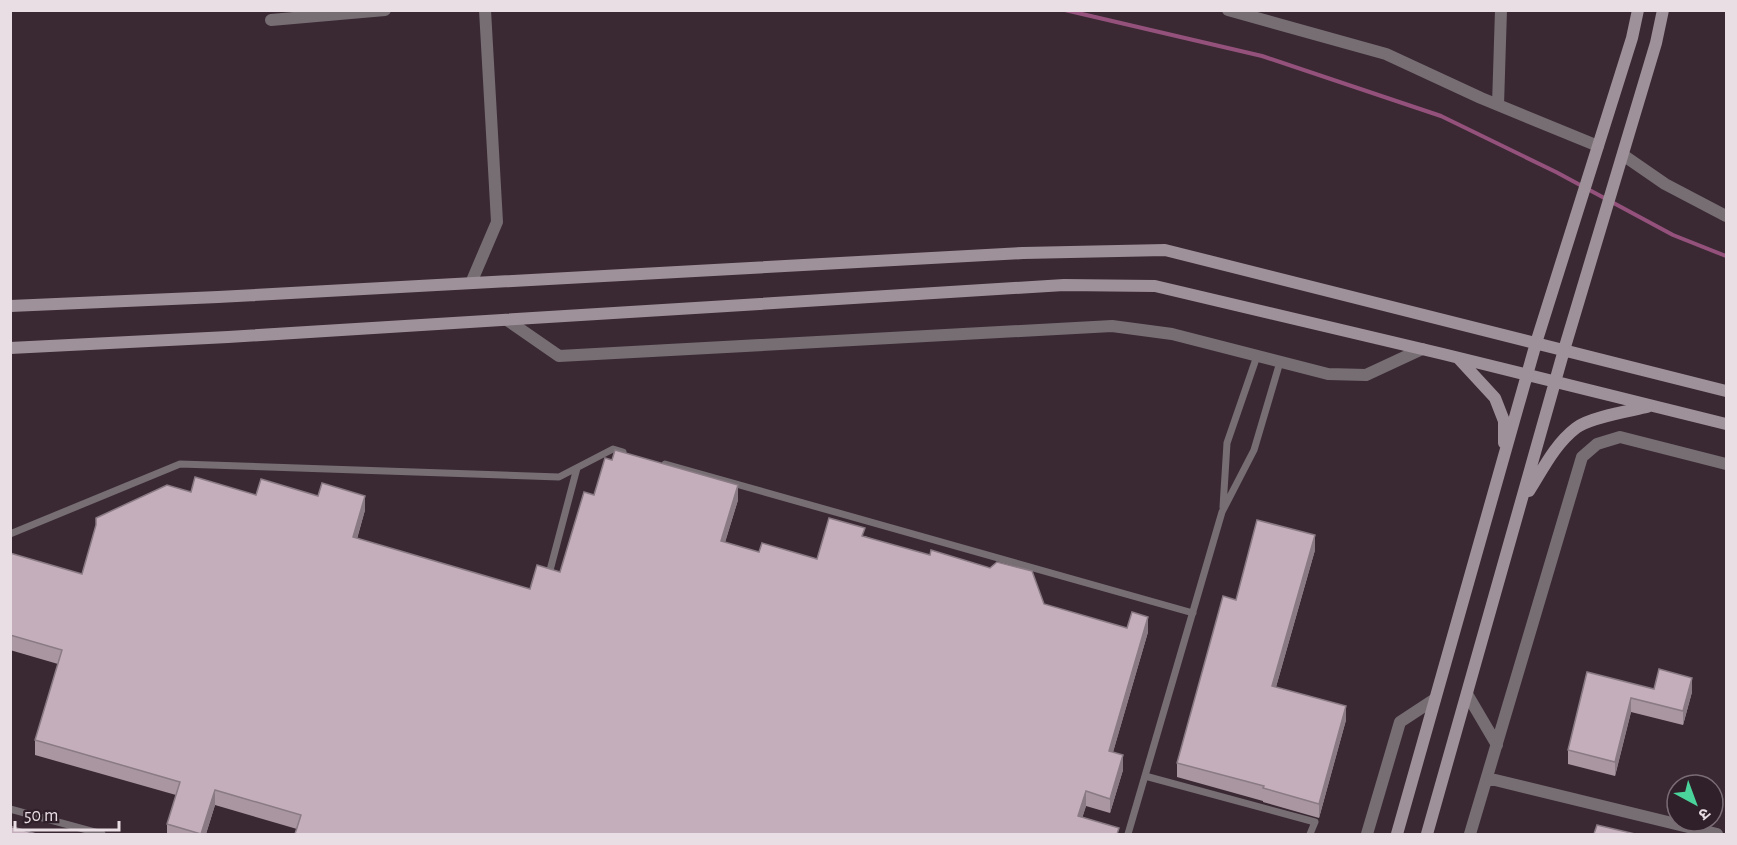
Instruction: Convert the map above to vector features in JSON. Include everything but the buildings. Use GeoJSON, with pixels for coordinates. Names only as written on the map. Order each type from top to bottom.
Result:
{"type":"FeatureCollection","features":[{"type":"Feature","properties":{"kind":"main road"},"geometry":{"type":"LineString","coordinates":[[1397,834],[1536,343],[1632,38],[1638,10]]}},
{"type":"Feature","properties":{"kind":"main road"},"geometry":{"type":"LineString","coordinates":[[1426,834],[1564,350],[1656,43],[1663,10]]}},
{"type":"Feature","properties":{"kind":"main road"},"geometry":{"type":"LineString","coordinates":[[10,306],[1023,253],[1165,250],[1726,391]]}},
{"type":"Feature","properties":{"kind":"main road"},"geometry":{"type":"LineString","coordinates":[[10,348],[228,337],[1064,285],[1155,286],[1726,424]]}},
{"type":"Feature","properties":{"kind":"main road"},"geometry":{"type":"LineString","coordinates":[[1459,358],[1495,398],[1504,421],[1504,459]]}},
{"type":"Feature","properties":{"kind":"main road"},"geometry":{"type":"LineString","coordinates":[[1521,503],[1556,449],[1578,426],[1608,416],[1652,406]]}},
{"type":"Feature","properties":{"kind":"street"},"geometry":{"type":"LineString","coordinates":[[271,20],[385,10]]}},
{"type":"Feature","properties":{"kind":"street"},"geometry":{"type":"LineString","coordinates":[[471,283],[497,222],[485,10]]}},
{"type":"Feature","properties":{"kind":"street"},"geometry":{"type":"LineString","coordinates":[[1228,10],[1386,54],[1498,105],[1598,146]]}},
{"type":"Feature","properties":{"kind":"street"},"geometry":{"type":"LineString","coordinates":[[1498,105],[1501,10]]}},
{"type":"Feature","properties":{"kind":"street"},"geometry":{"type":"LineString","coordinates":[[1623,155],[1665,184],[1726,216]]}},
{"type":"Feature","properties":{"kind":"street"},"geometry":{"type":"LineString","coordinates":[[507,320],[559,356],[1112,326],[1172,334],[1328,374],[1366,375],[1422,349]]}},
{"type":"Feature","properties":{"kind":"street"},"geometry":{"type":"LineString","coordinates":[[1470,834],[1582,457],[1597,444],[1620,437],[1726,464]]}},
{"type":"Feature","properties":{"kind":"street"},"geometry":{"type":"LineString","coordinates":[[1467,694],[1497,745]]}},
{"type":"Feature","properties":{"kind":"street"},"geometry":{"type":"LineString","coordinates":[[1367,834],[1400,722],[1435,699]]}},
{"type":"Feature","properties":{"kind":"street"},"geometry":{"type":"LineString","coordinates":[[1487,778],[1718,834]]}},
{"type":"Feature","properties":{"kind":"lane"},"geometry":{"type":"LineString","coordinates":[[1222,512],[1227,443],[1257,356]]}},
{"type":"Feature","properties":{"kind":"lane"},"geometry":{"type":"LineString","coordinates":[[1128,834],[1222,512],[1254,450],[1280,362]]}},
{"type":"Feature","properties":{"kind":"lane"},"geometry":{"type":"LineString","coordinates":[[10,534],[180,464],[559,477],[613,450],[636,456]]}},
{"type":"Feature","properties":{"kind":"lane"},"geometry":{"type":"LineString","coordinates":[[659,462],[1193,613]]}},
{"type":"Feature","properties":{"kind":"lane"},"geometry":{"type":"LineString","coordinates":[[549,574],[577,468]]}},
{"type":"Feature","properties":{"kind":"lane"},"geometry":{"type":"LineString","coordinates":[[1145,776],[1315,822],[1310,834]]}},
{"type":"Feature","properties":{"kind":"lane"},"geometry":{"type":"LineString","coordinates":[[10,809],[102,834]]}},
{"type":"Feature","properties":{"kind":"waterway"},"geometry":{"type":"LineString","coordinates":[[1065,10],[1262,56],[1441,116],[1556,172],[1673,235],[1726,256]]}}]}
